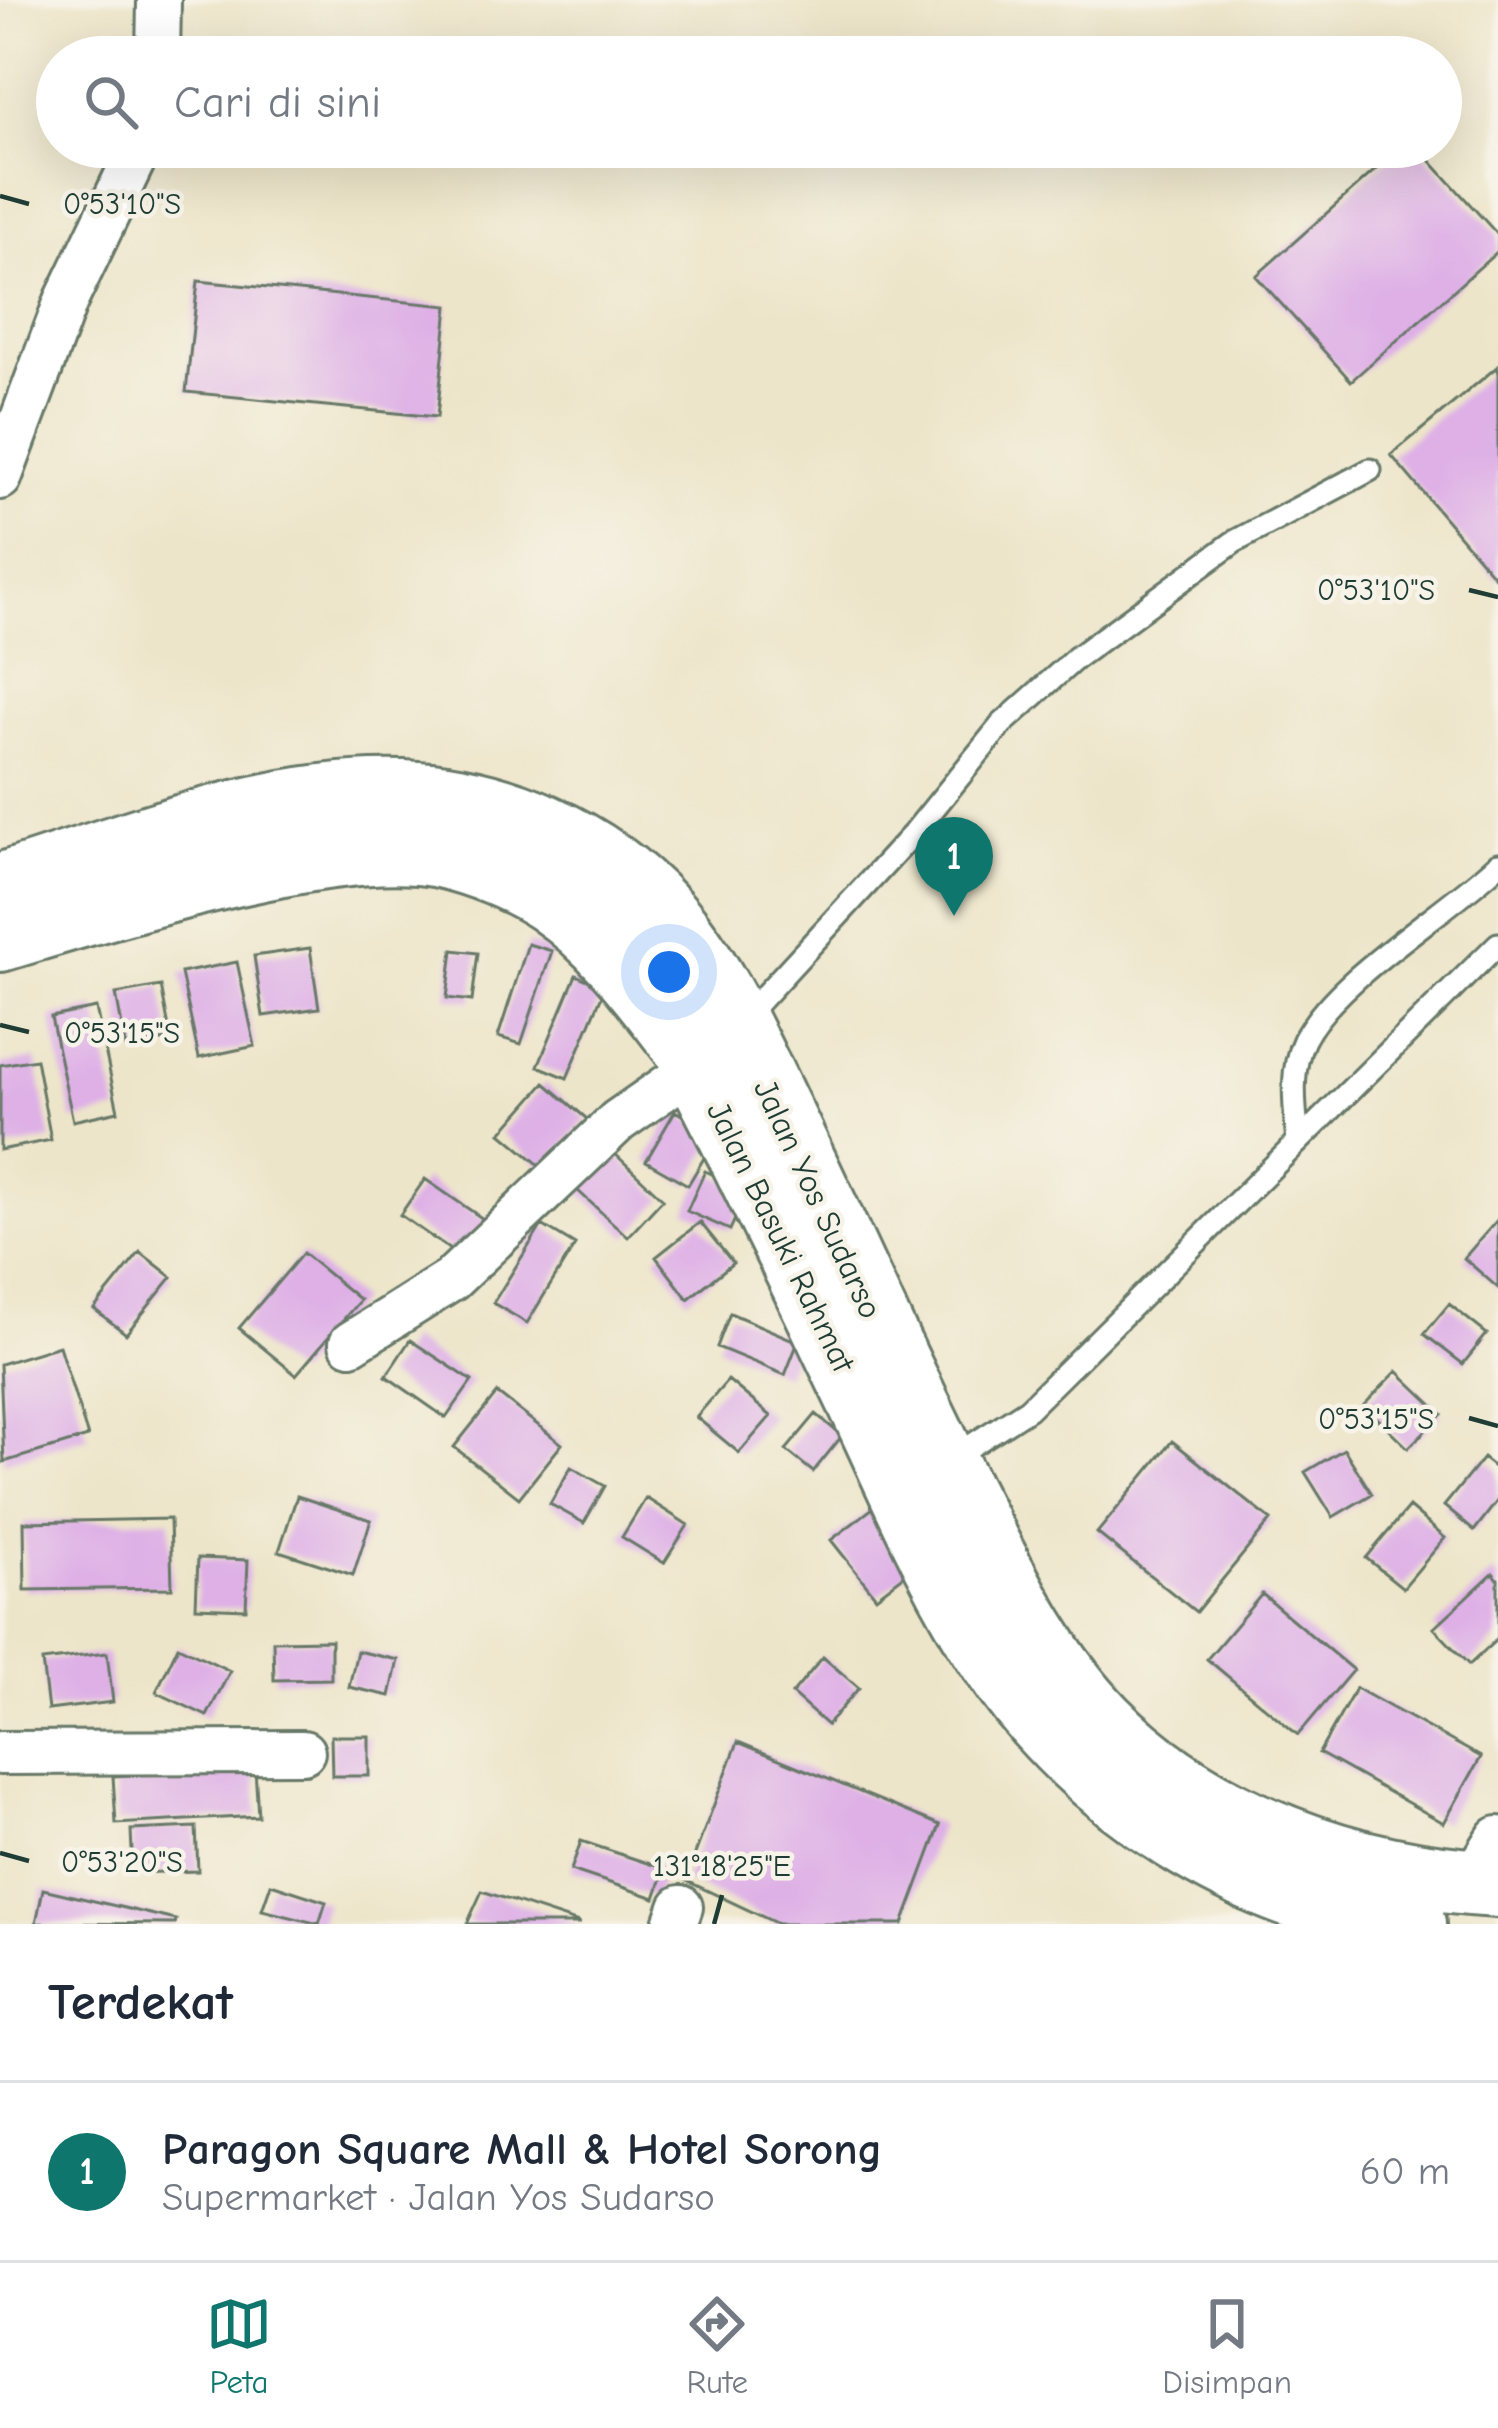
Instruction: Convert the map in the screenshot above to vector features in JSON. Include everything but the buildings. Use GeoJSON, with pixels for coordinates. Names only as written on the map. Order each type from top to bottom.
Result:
{"type":"FeatureCollection","features":[{"type":"Feature","properties":{"kind":"highway","name":"Jalan Yos Sudarso"},"geometry":{"type":"LineString","coordinates":[[0,887],[221,819],[291,804],[406,794],[486,806],[584,846],[662,911],[717,1046],[1020,1614],[1104,1723],[1166,1775],[1297,1845],[1367,1865],[1489,1868]]}},
{"type":"Feature","properties":{"kind":"highway","name":"Jalan Basuki Rahmat"},"geometry":{"type":"LineString","coordinates":[[0,938],[354,852],[437,854],[489,869],[547,898],[717,1046],[946,1582],[1028,1710],[1118,1795],[1260,1905],[1330,1908],[1412,1924]]}},
{"type":"Feature","properties":{"kind":"street"},"geometry":{"type":"LineString","coordinates":[[158,36],[159,0]]}},
{"type":"Feature","properties":{"kind":"street"},"geometry":{"type":"LineString","coordinates":[[0,478],[66,302],[130,168]]}},
{"type":"Feature","properties":{"kind":"street"},"geometry":{"type":"LineString","coordinates":[[350,1343],[451,1280],[618,1121],[717,1046]]}},
{"type":"Feature","properties":{"kind":"street"},"geometry":{"type":"LineString","coordinates":[[0,1753],[304,1752]]}},
{"type":"Feature","properties":{"kind":"lane"},"geometry":{"type":"LineString","coordinates":[[717,1046],[913,834],[1002,724],[1076,658],[1234,542],[1370,470]]}},
{"type":"Feature","properties":{"kind":"lane"},"geometry":{"type":"LineString","coordinates":[[1298,1142],[1293,1090],[1302,1043],[1326,1006],[1498,864]]}},
{"type":"Feature","properties":{"kind":"lane"},"geometry":{"type":"LineString","coordinates":[[944,1464],[1028,1409],[1498,944]]}},
{"type":"Feature","properties":{"kind":"place","name":"Paragon Square Mall & Hotel Sorong"},"geometry":{"type":"Point","coordinates":[954,916]}}]}
